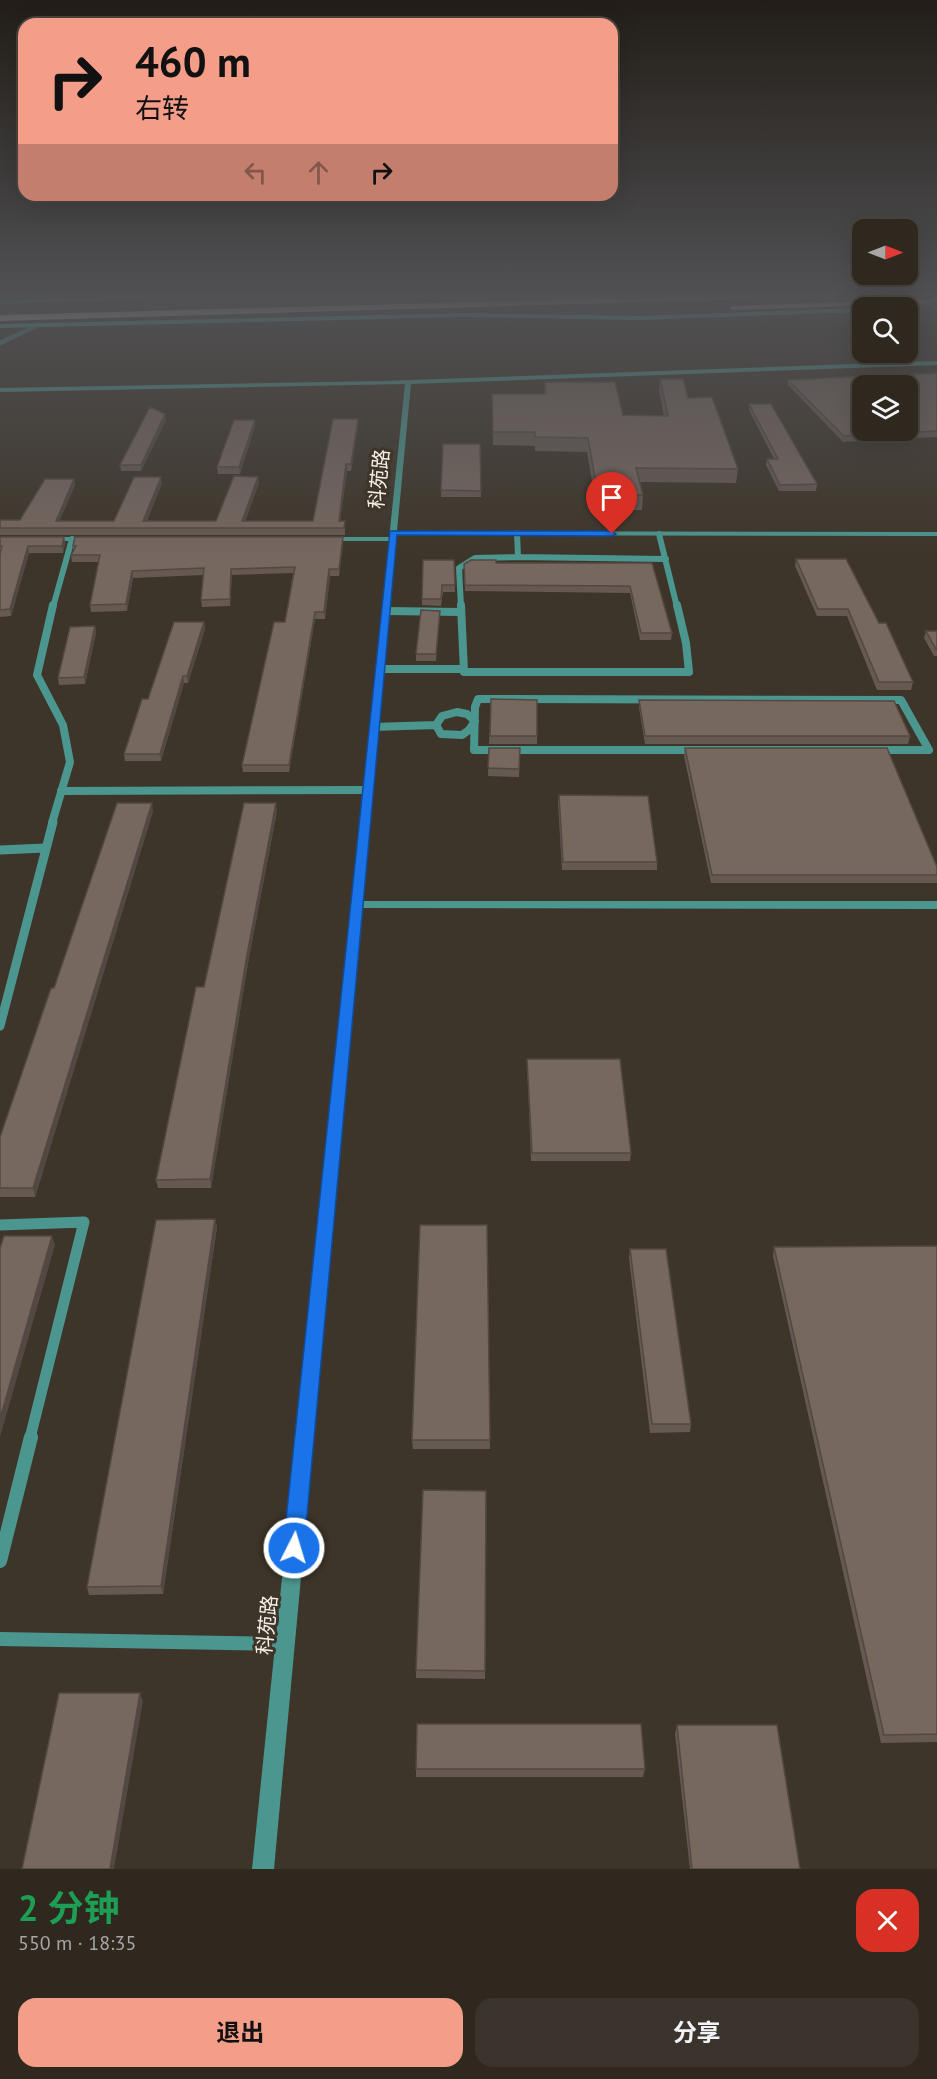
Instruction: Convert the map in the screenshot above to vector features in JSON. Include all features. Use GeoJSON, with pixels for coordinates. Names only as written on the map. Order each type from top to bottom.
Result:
{"type":"FeatureCollection","features":[{"type":"Feature","properties":{"kind":"street"},"geometry":{"type":"LineString","coordinates":[[0,390],[295,384]]}},
{"type":"Feature","properties":{"kind":"street","name":"科苑路"},"geometry":{"type":"LineString","coordinates":[[262,1869],[408,384]]}},
{"type":"Feature","properties":{"kind":"street"},"geometry":{"type":"LineString","coordinates":[[323,539],[517,533],[937,534]]}},
{"type":"Feature","properties":{"kind":"street"},"geometry":{"type":"LineString","coordinates":[[36,539],[103,539]]}},
{"type":"Feature","properties":{"kind":"street"},"geometry":{"type":"LineString","coordinates":[[356,904],[937,905]]}},
{"type":"Feature","properties":{"kind":"lane"},"geometry":{"type":"LineString","coordinates":[[517,533],[518,557]]}},
{"type":"Feature","properties":{"kind":"lane"},"geometry":{"type":"LineString","coordinates":[[660,534],[686,643],[689,672],[464,672],[459,568],[476,558],[666,560]]}},
{"type":"Feature","properties":{"kind":"lane"},"geometry":{"type":"LineString","coordinates":[[0,1026],[45,848],[70,762],[63,725],[37,675],[60,577],[72,539]]}},
{"type":"Feature","properties":{"kind":"lane"},"geometry":{"type":"LineString","coordinates":[[385,611],[461,612]]}},
{"type":"Feature","properties":{"kind":"lane"},"geometry":{"type":"LineString","coordinates":[[379,669],[464,669]]}},
{"type":"Feature","properties":{"kind":"lane"},"geometry":{"type":"LineString","coordinates":[[436,725],[441,734],[462,736],[470,731],[475,720],[478,699],[901,700],[928,750],[474,750],[475,720]]}},
{"type":"Feature","properties":{"kind":"lane"},"geometry":{"type":"LineString","coordinates":[[436,725],[442,716],[457,712],[467,714],[475,720]]}},
{"type":"Feature","properties":{"kind":"lane"},"geometry":{"type":"LineString","coordinates":[[373,728],[436,725]]}},
{"type":"Feature","properties":{"kind":"lane"},"geometry":{"type":"LineString","coordinates":[[62,791],[368,790]]}},
{"type":"Feature","properties":{"kind":"lane"},"geometry":{"type":"LineString","coordinates":[[0,850],[45,848]]}},
{"type":"Feature","properties":{"kind":"lane"},"geometry":{"type":"LineString","coordinates":[[0,1225],[84,1222],[0,1561]]}},
{"type":"Feature","properties":{"kind":"lane"},"geometry":{"type":"LineString","coordinates":[[0,1639],[284,1644]]}},
{"type":"Feature","properties":{"kind":"building"},"geometry":{"type":"Polygon","coordinates":[[[545,384],[616,384],[623,415],[668,416],[661,384],[684,384],[688,398],[712,397],[738,469],[636,468],[643,495],[598,495],[588,438],[535,437],[535,432],[493,432],[492,394],[546,394],[545,384]]]}},
{"type":"Feature","properties":{"kind":"building"},"geometry":{"type":"Polygon","coordinates":[[[792,384],[852,384],[852,436],[844,436],[792,384]]]}},
{"type":"Feature","properties":{"kind":"building"},"geometry":{"type":"Polygon","coordinates":[[[918,384],[937,384],[937,431],[918,432],[918,384]]]}},
{"type":"Feature","properties":{"kind":"building"},"geometry":{"type":"Polygon","coordinates":[[[749,404],[771,404],[817,484],[780,485],[767,459],[778,459],[749,404]]]}},
{"type":"Feature","properties":{"kind":"building"},"geometry":{"type":"Polygon","coordinates":[[[150,407],[165,414],[141,465],[120,465],[150,407]]]}},
{"type":"Feature","properties":{"kind":"building"},"geometry":{"type":"Polygon","coordinates":[[[333,419],[358,419],[351,464],[346,464],[339,521],[345,521],[344,528],[0,528],[0,520],[20,520],[45,479],[74,479],[56,521],[114,521],[134,477],[161,477],[143,521],[216,521],[234,476],[258,477],[242,521],[313,521],[333,419]]]}},
{"type":"Feature","properties":{"kind":"building"},"geometry":{"type":"Polygon","coordinates":[[[234,420],[255,420],[239,467],[217,467],[234,420]]]}},
{"type":"Feature","properties":{"kind":"building"},"geometry":{"type":"Polygon","coordinates":[[[443,444],[480,444],[481,491],[441,490],[443,444]]]}},
{"type":"Feature","properties":{"kind":"building"},"geometry":{"type":"Polygon","coordinates":[[[0,537],[64,537],[62,546],[28,546],[10,609],[0,610],[2,546],[0,546],[0,537]]]}},
{"type":"Feature","properties":{"kind":"building"},"geometry":{"type":"Polygon","coordinates":[[[75,537],[343,537],[339,569],[329,569],[324,612],[315,612],[289,765],[242,765],[274,622],[285,622],[295,567],[231,569],[230,599],[201,600],[204,568],[132,571],[126,604],[90,605],[100,555],[71,555],[76,546],[73,546],[75,537]]]}},
{"type":"Feature","properties":{"kind":"building"},"geometry":{"type":"Polygon","coordinates":[[[796,559],[846,559],[879,623],[886,623],[913,682],[879,682],[848,609],[818,609],[796,559]]]}},
{"type":"Feature","properties":{"kind":"building"},"geometry":{"type":"Polygon","coordinates":[[[423,560],[454,560],[455,585],[442,585],[441,599],[422,599],[423,560]]]}},
{"type":"Feature","properties":{"kind":"building"},"geometry":{"type":"Polygon","coordinates":[[[471,560],[496,560],[496,563],[652,563],[672,633],[641,633],[630,586],[465,585],[464,564],[471,560]]]}},
{"type":"Feature","properties":{"kind":"building"},"geometry":{"type":"Polygon","coordinates":[[[421,610],[440,611],[436,654],[416,654],[421,610]]]}},
{"type":"Feature","properties":{"kind":"building"},"geometry":{"type":"Polygon","coordinates":[[[174,622],[204,622],[187,676],[183,676],[160,754],[124,754],[142,699],[148,699],[174,622]]]}},
{"type":"Feature","properties":{"kind":"building"},"geometry":{"type":"Polygon","coordinates":[[[95,626],[84,677],[58,678],[70,627],[95,626]]]}},
{"type":"Feature","properties":{"kind":"building"},"geometry":{"type":"Polygon","coordinates":[[[926,631],[937,631],[937,649],[936,649],[926,631]]]}},
{"type":"Feature","properties":{"kind":"building"},"geometry":{"type":"Polygon","coordinates":[[[491,699],[537,700],[537,736],[490,736],[491,699]]]}},
{"type":"Feature","properties":{"kind":"building"},"geometry":{"type":"Polygon","coordinates":[[[639,700],[894,701],[910,736],[645,736],[639,700]]]}},
{"type":"Feature","properties":{"kind":"building"},"geometry":{"type":"Polygon","coordinates":[[[489,748],[520,748],[519,769],[488,768],[489,748]]]}},
{"type":"Feature","properties":{"kind":"building"},"geometry":{"type":"Polygon","coordinates":[[[685,748],[887,748],[937,867],[937,875],[712,875],[685,748]]]}},
{"type":"Feature","properties":{"kind":"building"},"geometry":{"type":"Polygon","coordinates":[[[559,795],[648,796],[657,862],[563,862],[559,795]]]}},
{"type":"Feature","properties":{"kind":"building"},"geometry":{"type":"Polygon","coordinates":[[[117,803],[152,803],[33,1188],[0,1188],[0,1137],[117,803]]]}},
{"type":"Feature","properties":{"kind":"building"},"geometry":{"type":"Polygon","coordinates":[[[244,803],[276,803],[247,955],[210,1179],[156,1180],[196,987],[204,987],[244,803]]]}},
{"type":"Feature","properties":{"kind":"building"},"geometry":{"type":"Polygon","coordinates":[[[527,1059],[620,1059],[631,1153],[532,1153],[527,1059]]]}},
{"type":"Feature","properties":{"kind":"building"},"geometry":{"type":"Polygon","coordinates":[[[215,1219],[161,1586],[87,1587],[156,1220],[215,1219]]]}},
{"type":"Feature","properties":{"kind":"building"},"geometry":{"type":"Polygon","coordinates":[[[420,1225],[487,1225],[490,1440],[412,1440],[420,1225]]]}},
{"type":"Feature","properties":{"kind":"building"},"geometry":{"type":"Polygon","coordinates":[[[4,1236],[52,1236],[0,1419],[0,1248],[4,1236]]]}},
{"type":"Feature","properties":{"kind":"building"},"geometry":{"type":"Polygon","coordinates":[[[937,1246],[937,1734],[884,1735],[774,1247],[937,1246]]]}},
{"type":"Feature","properties":{"kind":"building"},"geometry":{"type":"Polygon","coordinates":[[[630,1249],[666,1249],[691,1424],[652,1424],[630,1249]]]}},
{"type":"Feature","properties":{"kind":"building"},"geometry":{"type":"Polygon","coordinates":[[[423,1490],[486,1491],[485,1671],[416,1670],[423,1490]]]}},
{"type":"Feature","properties":{"kind":"building"},"geometry":{"type":"Polygon","coordinates":[[[59,1693],[140,1693],[110,1869],[22,1869],[59,1693]]]}},
{"type":"Feature","properties":{"kind":"building"},"geometry":{"type":"Polygon","coordinates":[[[417,1724],[641,1724],[645,1769],[416,1769],[417,1724]]]}},
{"type":"Feature","properties":{"kind":"building"},"geometry":{"type":"Polygon","coordinates":[[[677,1725],[777,1725],[800,1869],[692,1869],[677,1725]]]}},
{"type":"Feature","properties":{"kind":"route"},"geometry":{"type":"LineString","coordinates":[[294,1548],[393,533],[612,534]]}}]}
